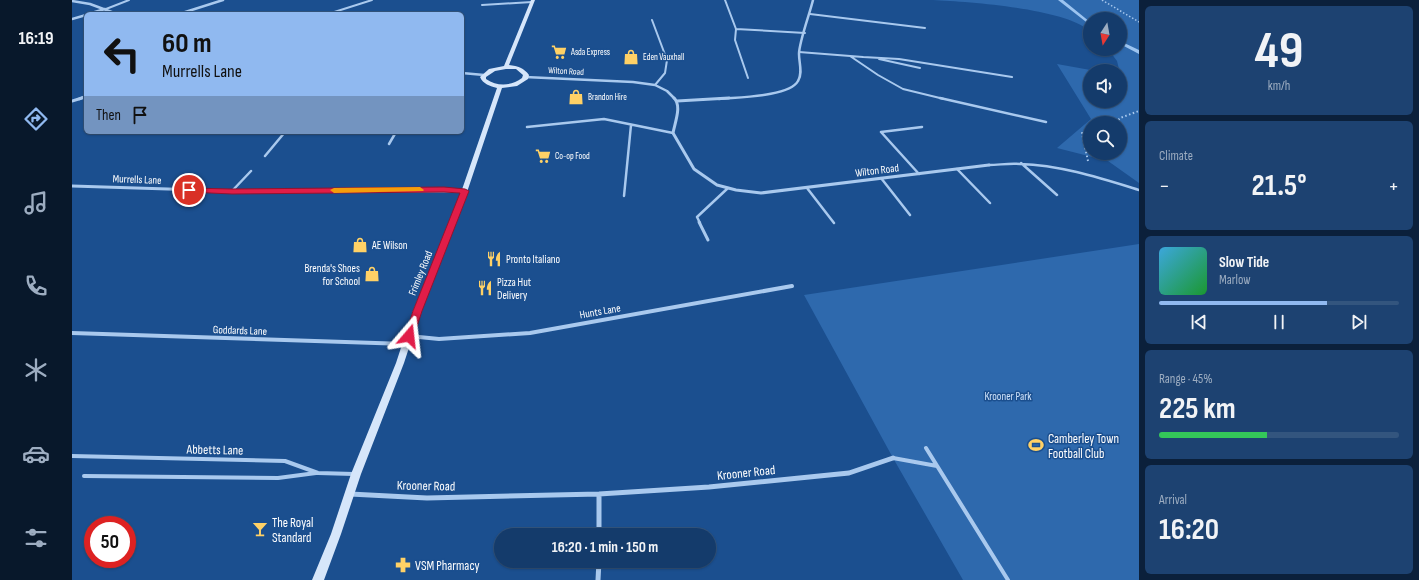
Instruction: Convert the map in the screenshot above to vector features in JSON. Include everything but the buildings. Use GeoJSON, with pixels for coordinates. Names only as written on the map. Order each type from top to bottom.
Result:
{"type":"FeatureCollection","features":[{"type":"Feature","properties":{"kind":"main road"},"geometry":{"type":"LineString","coordinates":[[506,67],[532,1]]}},
{"type":"Feature","properties":{"kind":"main road"},"geometry":{"type":"LineString","coordinates":[[506,67],[519,69],[524,72],[525,77],[521,82],[516,84],[500,86],[487,83],[484,80],[484,75],[491,70],[506,67]]}},
{"type":"Feature","properties":{"kind":"main road","name":"Frimley Road"},"geometry":{"type":"LineString","coordinates":[[318,580],[336,534],[356,474],[408,340],[417,311],[465,191],[500,86]]}},
{"type":"Feature","properties":{"kind":"street"},"geometry":{"type":"LineString","coordinates":[[185,12],[223,0]]}},
{"type":"Feature","properties":{"kind":"street"},"geometry":{"type":"LineString","coordinates":[[673,133],[678,111],[677,101],[704,100],[781,92],[792,87],[798,82],[801,74],[800,52],[814,0]]}},
{"type":"Feature","properties":{"kind":"street"},"geometry":{"type":"LineString","coordinates":[[72,1],[90,4],[112,12]]}},
{"type":"Feature","properties":{"kind":"street"},"geometry":{"type":"LineString","coordinates":[[95,12],[106,9]]}},
{"type":"Feature","properties":{"kind":"street"},"geometry":{"type":"LineString","coordinates":[[72,19],[84,15]]}},
{"type":"Feature","properties":{"kind":"street"},"geometry":{"type":"LineString","coordinates":[[464,73],[484,75]]}},
{"type":"Feature","properties":{"kind":"street","name":"Wilton Road"},"geometry":{"type":"LineString","coordinates":[[525,77],[633,82],[655,85],[667,91],[677,101]]}},
{"type":"Feature","properties":{"kind":"street"},"geometry":{"type":"LineString","coordinates":[[72,101],[84,97]]}},
{"type":"Feature","properties":{"kind":"street","name":"Wilton Road"},"geometry":{"type":"LineString","coordinates":[[673,133],[694,169],[717,185],[761,193],[989,165]]}},
{"type":"Feature","properties":{"kind":"street","name":"Murrells Lane"},"geometry":{"type":"LineString","coordinates":[[72,186],[232,191],[465,191]]}},
{"type":"Feature","properties":{"kind":"street","name":"Hunts Lane"},"geometry":{"type":"LineString","coordinates":[[408,340],[530,333],[792,286]]}},
{"type":"Feature","properties":{"kind":"street","name":"Goddards Lane"},"geometry":{"type":"LineString","coordinates":[[72,333],[408,340]]}},
{"type":"Feature","properties":{"kind":"street","name":"Krooner Road"},"geometry":{"type":"LineString","coordinates":[[349,494],[427,498],[599,494],[709,487],[849,473],[893,458]]}},
{"type":"Feature","properties":{"kind":"street"},"geometry":{"type":"LineString","coordinates":[[599,494],[599,528]]}},
{"type":"Feature","properties":{"kind":"street"},"geometry":{"type":"LineString","coordinates":[[598,568],[598,580]]}},
{"type":"Feature","properties":{"kind":"lane"},"geometry":{"type":"LineString","coordinates":[[106,9],[128,0]]}},
{"type":"Feature","properties":{"kind":"lane"},"geometry":{"type":"LineString","coordinates":[[334,12],[372,0]]}},
{"type":"Feature","properties":{"kind":"lane"},"geometry":{"type":"LineString","coordinates":[[725,0],[736,29],[735,40],[748,78]]}},
{"type":"Feature","properties":{"kind":"lane"},"geometry":{"type":"LineString","coordinates":[[482,5],[506,1],[532,1]]}},
{"type":"Feature","properties":{"kind":"lane"},"geometry":{"type":"LineString","coordinates":[[810,14],[925,28]]}},
{"type":"Feature","properties":{"kind":"lane"},"geometry":{"type":"LineString","coordinates":[[652,20],[667,60],[665,73],[655,85]]}},
{"type":"Feature","properties":{"kind":"lane"},"geometry":{"type":"LineString","coordinates":[[736,29],[805,33]]}},
{"type":"Feature","properties":{"kind":"lane"},"geometry":{"type":"LineString","coordinates":[[800,52],[899,59],[1012,77]]}},
{"type":"Feature","properties":{"kind":"lane"},"geometry":{"type":"LineString","coordinates":[[850,56],[878,75],[903,89],[1046,122]]}},
{"type":"Feature","properties":{"kind":"lane"},"geometry":{"type":"LineString","coordinates":[[863,57],[907,64],[920,68]]}},
{"type":"Feature","properties":{"kind":"lane"},"geometry":{"type":"LineString","coordinates":[[526,128],[604,119],[673,133]]}},
{"type":"Feature","properties":{"kind":"lane"},"geometry":{"type":"LineString","coordinates":[[624,196],[631,125]]}},
{"type":"Feature","properties":{"kind":"lane"},"geometry":{"type":"LineString","coordinates":[[919,174],[880,132],[922,127]]}},
{"type":"Feature","properties":{"kind":"lane"},"geometry":{"type":"LineString","coordinates":[[265,156],[283,134]]}},
{"type":"Feature","properties":{"kind":"lane"},"geometry":{"type":"LineString","coordinates":[[389,144],[395,134]]}},
{"type":"Feature","properties":{"kind":"lane"},"geometry":{"type":"LineString","coordinates":[[1021,164],[1057,195]]}},
{"type":"Feature","properties":{"kind":"lane","name":"Wilton Road"},"geometry":{"type":"LineString","coordinates":[[989,165],[1021,164],[1092,175],[1139,190]]}},
{"type":"Feature","properties":{"kind":"lane"},"geometry":{"type":"LineString","coordinates":[[957,169],[990,203]]}},
{"type":"Feature","properties":{"kind":"lane"},"geometry":{"type":"LineString","coordinates":[[232,191],[251,171]]}},
{"type":"Feature","properties":{"kind":"lane"},"geometry":{"type":"LineString","coordinates":[[881,178],[910,215]]}},
{"type":"Feature","properties":{"kind":"lane"},"geometry":{"type":"LineString","coordinates":[[708,240],[696,217],[728,188]]}},
{"type":"Feature","properties":{"kind":"lane"},"geometry":{"type":"LineString","coordinates":[[807,188],[834,223]]}},
{"type":"Feature","properties":{"kind":"lane"},"geometry":{"type":"LineString","coordinates":[[926,448],[1008,580]]}},
{"type":"Feature","properties":{"kind":"lane","name":"Abbetts Lane"},"geometry":{"type":"LineString","coordinates":[[72,456],[285,461],[318,473],[356,474]]}},
{"type":"Feature","properties":{"kind":"lane"},"geometry":{"type":"LineString","coordinates":[[893,458],[937,466]]}},
{"type":"Feature","properties":{"kind":"lane"},"geometry":{"type":"LineString","coordinates":[[84,476],[278,478],[318,473]]}},
{"type":"Feature","properties":{"kind":"path"},"geometry":{"type":"LineString","coordinates":[[1102,0],[1139,22]]}},
{"type":"Feature","properties":{"kind":"path"},"geometry":{"type":"LineString","coordinates":[[1125,116],[1139,111]]}},
{"type":"Feature","properties":{"kind":"path"},"geometry":{"type":"LineString","coordinates":[[1088,160],[1092,175]]}},
{"type":"Feature","properties":{"kind":"green space"},"geometry":{"type":"Polygon","coordinates":[[[933,0],[1139,0],[1139,183],[1108,161],[1104,160],[1127,160],[1127,116],[1089,116],[1084,108],[1127,108],[1127,64],[1118,64],[1113,56],[1127,56],[1127,12],[1083,12],[1083,27],[1059,17],[1038,12],[992,5],[933,0]]]}},
{"type":"Feature","properties":{"kind":"green space"},"geometry":{"type":"Polygon","coordinates":[[[1057,64],[1083,69],[1083,106],[1057,64]]]}},
{"type":"Feature","properties":{"kind":"green space"},"geometry":{"type":"Polygon","coordinates":[[[1083,126],[1083,155],[1057,148],[1083,126]]]}},
{"type":"Feature","properties":{"kind":"green space","name":"Camberley Town Football Club"},"geometry":{"type":"Polygon","coordinates":[[[1139,244],[1139,580],[963,580],[893,458],[804,295],[1139,244]]]}},
{"type":"Feature","properties":{"kind":"waterway"},"geometry":{"type":"LineString","coordinates":[[1060,0],[1083,18]]}},
{"type":"Feature","properties":{"kind":"waterway"},"geometry":{"type":"LineString","coordinates":[[1127,46],[1139,52]]}},
{"type":"Feature","properties":{"kind":"slow traffic"},"geometry":{"type":"LineString","coordinates":[[334,190],[420,190]]}},
{"type":"Feature","properties":{"kind":"place","name":"Asda Express"},"geometry":{"type":"Point","coordinates":[559,52]}},
{"type":"Feature","properties":{"kind":"place","name":"Eden Vauxhall"},"geometry":{"type":"Point","coordinates":[631,57]}},
{"type":"Feature","properties":{"kind":"place","name":"Brandon Hire"},"geometry":{"type":"Point","coordinates":[576,97]}},
{"type":"Feature","properties":{"kind":"place","name":"Co-op Food"},"geometry":{"type":"Point","coordinates":[543,156]}},
{"type":"Feature","properties":{"kind":"place","name":"AE Wilson"},"geometry":{"type":"Point","coordinates":[360,245]}},
{"type":"Feature","properties":{"kind":"place","name":"Pronto Italiano"},"geometry":{"type":"Point","coordinates":[494,259]}},
{"type":"Feature","properties":{"kind":"place","name":"Brenda's Shoes for School"},"geometry":{"type":"Point","coordinates":[372,274]}},
{"type":"Feature","properties":{"kind":"place","name":"Pizza Hut Delivery"},"geometry":{"type":"Point","coordinates":[485,288]}},
{"type":"Feature","properties":{"kind":"place","name":"Camberley Town Football Club"},"geometry":{"type":"Point","coordinates":[1036,445]}},
{"type":"Feature","properties":{"kind":"place","name":"The Royal Standard"},"geometry":{"type":"Point","coordinates":[260,529]}},
{"type":"Feature","properties":{"kind":"place","name":"VSM Pharmacy"},"geometry":{"type":"Point","coordinates":[403,565]}},
{"type":"Feature","properties":{"kind":"route"},"geometry":{"type":"LineString","coordinates":[[189,190],[465,191],[417,311],[409,336]]}},
{"type":"Feature","properties":{"kind":"park label","name":"Krooner Park"},"geometry":{"type":"Point","coordinates":[1008,396]}}]}
